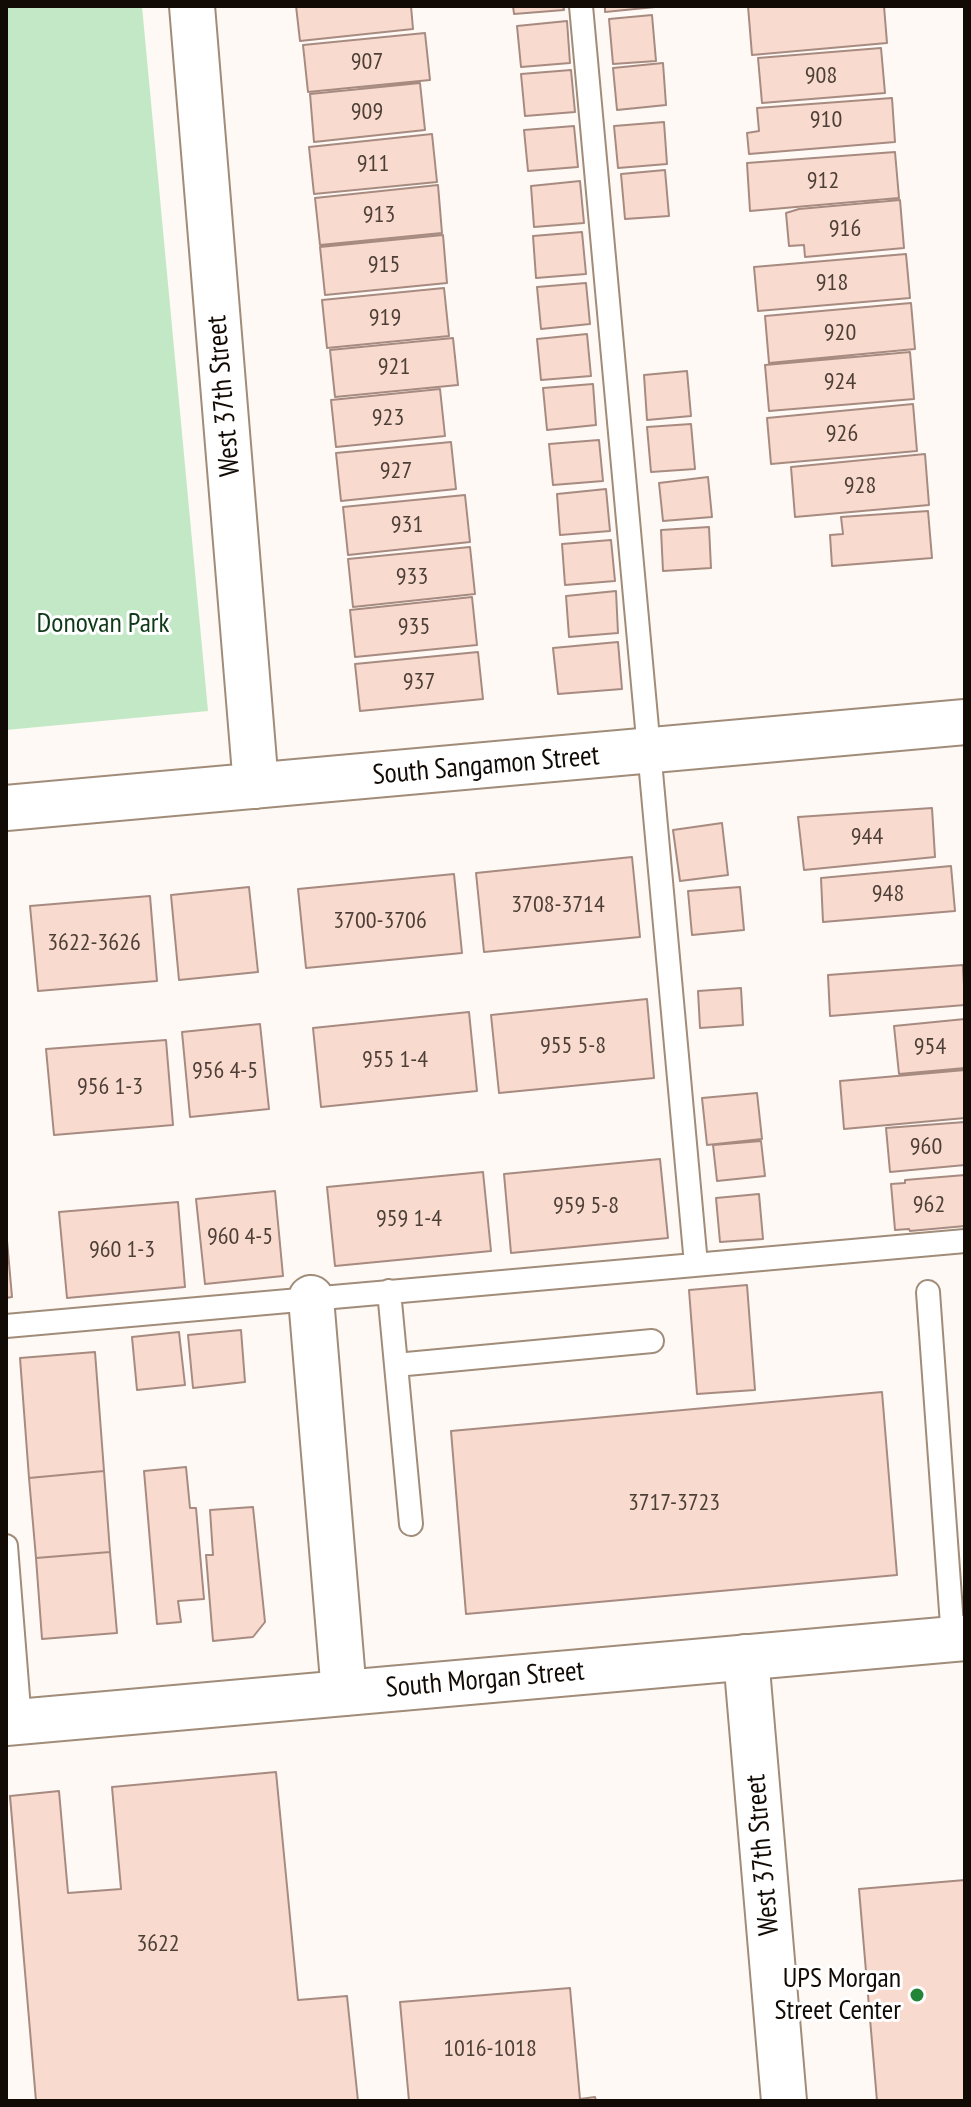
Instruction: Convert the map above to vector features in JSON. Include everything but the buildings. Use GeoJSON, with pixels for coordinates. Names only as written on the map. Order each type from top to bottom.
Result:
{"type":"FeatureCollection","features":[{"type":"Feature","properties":{"kind":"street","name":"West 37th Street"},"geometry":{"type":"LineString","coordinates":[[192,6],[256,786]]}},
{"type":"Feature","properties":{"kind":"street","name":"South Sangamon Street"},"geometry":{"type":"LineString","coordinates":[[6,808],[965,722]]}},
{"type":"Feature","properties":{"kind":"street"},"geometry":{"type":"LineString","coordinates":[[311,1298],[344,1693]]}},
{"type":"Feature","properties":{"kind":"street","name":"South Morgan Street"},"geometry":{"type":"LineString","coordinates":[[13,1723],[959,1638]]}},
{"type":"Feature","properties":{"kind":"street","name":"West 37th Street"},"geometry":{"type":"LineString","coordinates":[[746,1657],[784,2101]]}},
{"type":"Feature","properties":{"kind":"lane"},"geometry":{"type":"LineString","coordinates":[[581,6],[696,1264]]}},
{"type":"Feature","properties":{"kind":"lane"},"geometry":{"type":"LineString","coordinates":[[6,1326],[965,1241]]}},
{"type":"Feature","properties":{"kind":"lane"},"geometry":{"type":"LineString","coordinates":[[389,1291],[411,1524]]}},
{"type":"Feature","properties":{"kind":"lane"},"geometry":{"type":"LineString","coordinates":[[928,1292],[959,1638]]}},
{"type":"Feature","properties":{"kind":"lane"},"geometry":{"type":"LineString","coordinates":[[396,1365],[652,1341]]}},
{"type":"Feature","properties":{"kind":"lane"},"geometry":{"type":"LineString","coordinates":[[6,1546],[13,1723]]}},
{"type":"Feature","properties":{"kind":"green space","name":"Donovan Park"},"geometry":{"type":"Polygon","coordinates":[[[6,6],[142,6],[208,711],[6,730],[6,6]]]}},
{"type":"Feature","properties":{"kind":"place","name":"UPS Morgan Street Center"},"geometry":{"type":"Point","coordinates":[917,1995]}}]}
